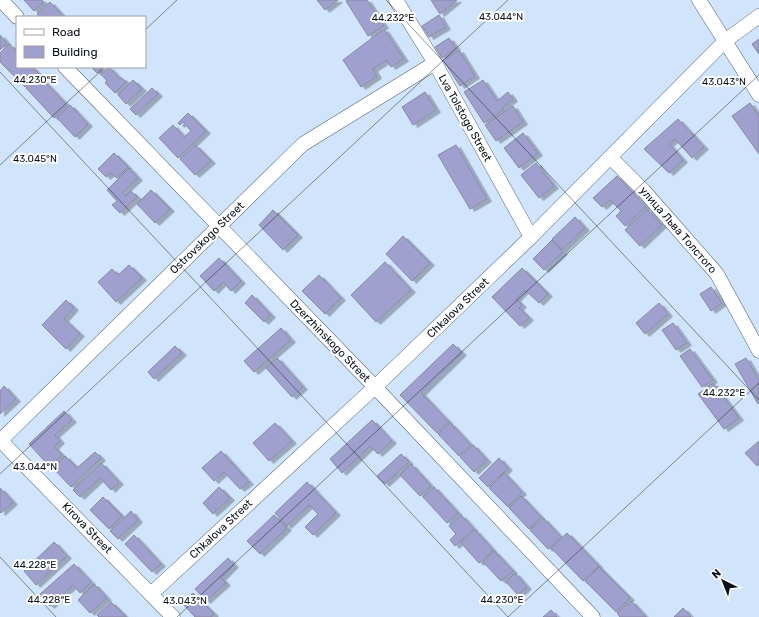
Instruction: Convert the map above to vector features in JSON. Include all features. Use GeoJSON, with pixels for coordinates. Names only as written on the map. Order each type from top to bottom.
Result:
{"type":"FeatureCollection","features":[{"type":"Feature","properties":{"kind":"street"},"geometry":{"type":"LineString","coordinates":[[1,0],[16,16]]}},
{"type":"Feature","properties":{"kind":"street","name":"Lva Tolstogo Street"},"geometry":{"type":"LineString","coordinates":[[396,0],[435,63],[531,236]]}},
{"type":"Feature","properties":{"kind":"street"},"geometry":{"type":"LineString","coordinates":[[699,0],[759,95]]}},
{"type":"Feature","properties":{"kind":"street","name":"Chkalova Street"},"geometry":{"type":"LineString","coordinates":[[151,594],[375,387],[611,158],[725,41],[759,16]]}},
{"type":"Feature","properties":{"kind":"street","name":"Ostrovskogo Street"},"geometry":{"type":"LineString","coordinates":[[0,440],[303,144],[435,63]]}},
{"type":"Feature","properties":{"kind":"street","name":"Dzerzhinskogo Street"},"geometry":{"type":"LineString","coordinates":[[66,68],[375,387],[593,617]]}},
{"type":"Feature","properties":{"kind":"street","name":"улица Льва Толстого"},"geometry":{"type":"LineString","coordinates":[[611,158],[644,191],[716,274],[759,352]]}},
{"type":"Feature","properties":{"kind":"street","name":"Kirova Street"},"geometry":{"type":"LineString","coordinates":[[0,440],[173,617]]}},
{"type":"Feature","properties":{"kind":"building"},"geometry":{"type":"Polygon","coordinates":[[[24,0],[42,0],[44,2],[34,11],[24,0]]]}},
{"type":"Feature","properties":{"kind":"building"},"geometry":{"type":"Polygon","coordinates":[[[317,0],[338,0],[325,10],[317,0]]]}},
{"type":"Feature","properties":{"kind":"building"},"geometry":{"type":"Polygon","coordinates":[[[367,0],[384,26],[368,36],[346,1],[367,0]]]}},
{"type":"Feature","properties":{"kind":"building"},"geometry":{"type":"Polygon","coordinates":[[[431,0],[457,0],[440,14],[431,0]]]}},
{"type":"Feature","properties":{"kind":"building"},"geometry":{"type":"Polygon","coordinates":[[[50,2],[63,16],[39,16],[37,14],[50,2]]]}},
{"type":"Feature","properties":{"kind":"building"},"geometry":{"type":"Polygon","coordinates":[[[439,15],[446,27],[429,37],[422,26],[439,15]]]}},
{"type":"Feature","properties":{"kind":"building"},"geometry":{"type":"Polygon","coordinates":[[[384,29],[404,59],[391,67],[387,60],[373,69],[377,76],[361,87],[343,60],[384,29]]]}},
{"type":"Feature","properties":{"kind":"building"},"geometry":{"type":"Polygon","coordinates":[[[0,35],[7,43],[0,50],[0,35]]]}},
{"type":"Feature","properties":{"kind":"building"},"geometry":{"type":"Polygon","coordinates":[[[449,38],[456,48],[442,58],[435,47],[449,38]]]}},
{"type":"Feature","properties":{"kind":"building"},"geometry":{"type":"Polygon","coordinates":[[[759,39],[759,54],[752,44],[759,39]]]}},
{"type":"Feature","properties":{"kind":"building"},"geometry":{"type":"Polygon","coordinates":[[[9,44],[16,51],[16,68],[33,68],[39,74],[25,87],[0,62],[0,53],[9,44]]]}},
{"type":"Feature","properties":{"kind":"building"},"geometry":{"type":"Polygon","coordinates":[[[459,50],[475,76],[460,86],[443,60],[459,50]]]}},
{"type":"Feature","properties":{"kind":"building"},"geometry":{"type":"Polygon","coordinates":[[[92,68],[102,68],[97,73],[92,68]]]}},
{"type":"Feature","properties":{"kind":"building"},"geometry":{"type":"Polygon","coordinates":[[[110,68],[120,79],[122,78],[126,82],[115,93],[105,83],[107,81],[101,74],[110,68]]]}},
{"type":"Feature","properties":{"kind":"building"},"geometry":{"type":"Polygon","coordinates":[[[39,76],[67,105],[54,118],[26,88],[39,76]]]}},
{"type":"Feature","properties":{"kind":"building"},"geometry":{"type":"Polygon","coordinates":[[[133,80],[142,89],[126,104],[118,95],[133,80]]]}},
{"type":"Feature","properties":{"kind":"building"},"geometry":{"type":"Polygon","coordinates":[[[483,80],[497,101],[508,92],[513,99],[502,108],[504,110],[484,123],[464,92],[483,80]]]}},
{"type":"Feature","properties":{"kind":"building"},"geometry":{"type":"Polygon","coordinates":[[[152,88],[158,94],[136,115],[130,109],[152,88]]]}},
{"type":"Feature","properties":{"kind":"building"},"geometry":{"type":"Polygon","coordinates":[[[425,92],[436,110],[413,125],[402,107],[425,92]]]}},
{"type":"Feature","properties":{"kind":"building"},"geometry":{"type":"Polygon","coordinates":[[[750,103],[759,116],[759,154],[732,116],[750,103]]]}},
{"type":"Feature","properties":{"kind":"building"},"geometry":{"type":"Polygon","coordinates":[[[70,105],[88,124],[75,137],[57,118],[70,105]]]}},
{"type":"Feature","properties":{"kind":"building"},"geometry":{"type":"Polygon","coordinates":[[[513,106],[523,122],[496,141],[485,125],[513,106]]]}},
{"type":"Feature","properties":{"kind":"building"},"geometry":{"type":"Polygon","coordinates":[[[188,113],[206,131],[178,158],[159,138],[173,125],[184,137],[191,131],[183,122],[180,125],[178,123],[188,113]]]}},
{"type":"Feature","properties":{"kind":"building"},"geometry":{"type":"Polygon","coordinates":[[[678,119],[704,147],[692,158],[675,139],[669,144],[683,160],[669,173],[644,149],[678,119]]]}},
{"type":"Feature","properties":{"kind":"building"},"geometry":{"type":"Polygon","coordinates":[[[523,133],[538,153],[519,168],[504,148],[523,133]]]}},
{"type":"Feature","properties":{"kind":"building"},"geometry":{"type":"Polygon","coordinates":[[[195,145],[211,161],[195,175],[180,159],[195,145]]]}},
{"type":"Feature","properties":{"kind":"building"},"geometry":{"type":"Polygon","coordinates":[[[456,145],[487,199],[470,209],[438,155],[456,145]]]}},
{"type":"Feature","properties":{"kind":"building"},"geometry":{"type":"Polygon","coordinates":[[[114,153],[128,167],[117,178],[111,173],[106,177],[98,169],[114,153]]]}},
{"type":"Feature","properties":{"kind":"building"},"geometry":{"type":"Polygon","coordinates":[[[536,163],[554,186],[539,198],[521,175],[536,163]]]}},
{"type":"Feature","properties":{"kind":"building"},"geometry":{"type":"Polygon","coordinates":[[[129,168],[138,178],[122,193],[126,196],[131,191],[137,197],[120,213],[112,205],[117,201],[107,190],[129,168]]]}},
{"type":"Feature","properties":{"kind":"building"},"geometry":{"type":"Polygon","coordinates":[[[617,176],[646,207],[625,226],[616,216],[621,211],[610,200],[602,207],[593,198],[617,176]]]}},
{"type":"Feature","properties":{"kind":"building"},"geometry":{"type":"Polygon","coordinates":[[[151,190],[170,209],[155,223],[137,204],[151,190]]]}},
{"type":"Feature","properties":{"kind":"building"},"geometry":{"type":"Polygon","coordinates":[[[647,209],[662,225],[640,246],[625,230],[647,209]]]}},
{"type":"Feature","properties":{"kind":"building"},"geometry":{"type":"Polygon","coordinates":[[[273,210],[298,235],[283,250],[259,225],[273,210]]]}},
{"type":"Feature","properties":{"kind":"building"},"geometry":{"type":"Polygon","coordinates":[[[575,217],[585,228],[562,250],[552,239],[575,217]]]}},
{"type":"Feature","properties":{"kind":"building"},"geometry":{"type":"Polygon","coordinates":[[[403,236],[430,263],[412,281],[386,254],[403,236]]]}},
{"type":"Feature","properties":{"kind":"building"},"geometry":{"type":"Polygon","coordinates":[[[552,240],[563,252],[544,270],[533,259],[552,240]]]}},
{"type":"Feature","properties":{"kind":"building"},"geometry":{"type":"Polygon","coordinates":[[[219,258],[241,281],[231,291],[223,282],[214,291],[200,276],[219,258]]]}},
{"type":"Feature","properties":{"kind":"building"},"geometry":{"type":"Polygon","coordinates":[[[385,262],[411,290],[376,322],[351,295],[385,262]]]}},
{"type":"Feature","properties":{"kind":"building"},"geometry":{"type":"Polygon","coordinates":[[[129,265],[142,278],[116,302],[98,282],[112,269],[118,275],[129,265]]]}},
{"type":"Feature","properties":{"kind":"building"},"geometry":{"type":"Polygon","coordinates":[[[522,268],[548,294],[539,303],[525,290],[516,299],[522,305],[519,308],[529,318],[520,326],[492,297],[522,268]]]}},
{"type":"Feature","properties":{"kind":"building"},"geometry":{"type":"Polygon","coordinates":[[[319,275],[341,298],[325,314],[302,291],[319,275]]]}},
{"type":"Feature","properties":{"kind":"building"},"geometry":{"type":"Polygon","coordinates":[[[711,287],[722,303],[711,311],[700,294],[711,287]]]}},
{"type":"Feature","properties":{"kind":"building"},"geometry":{"type":"Polygon","coordinates":[[[252,295],[271,315],[264,322],[245,303],[252,295]]]}},
{"type":"Feature","properties":{"kind":"building"},"geometry":{"type":"Polygon","coordinates":[[[66,300],[74,308],[64,319],[80,334],[66,349],[42,325],[66,300]]]}},
{"type":"Feature","properties":{"kind":"building"},"geometry":{"type":"Polygon","coordinates":[[[659,303],[668,314],[645,334],[636,323],[659,303]]]}},
{"type":"Feature","properties":{"kind":"building"},"geometry":{"type":"Polygon","coordinates":[[[673,323],[687,343],[676,350],[662,330],[673,323]]]}},
{"type":"Feature","properties":{"kind":"building"},"geometry":{"type":"Polygon","coordinates":[[[281,328],[291,340],[254,372],[244,361],[281,328]]]}},
{"type":"Feature","properties":{"kind":"building"},"geometry":{"type":"Polygon","coordinates":[[[453,344],[462,353],[421,393],[449,422],[437,433],[400,395],[453,344]]]}},
{"type":"Feature","properties":{"kind":"building"},"geometry":{"type":"Polygon","coordinates":[[[175,346],[182,353],[154,379],[148,372],[175,346]]]}},
{"type":"Feature","properties":{"kind":"building"},"geometry":{"type":"Polygon","coordinates":[[[690,349],[713,380],[702,387],[680,356],[690,349]]]}},
{"type":"Feature","properties":{"kind":"building"},"geometry":{"type":"Polygon","coordinates":[[[277,358],[303,387],[292,397],[266,368],[277,358]]]}},
{"type":"Feature","properties":{"kind":"building"},"geometry":{"type":"Polygon","coordinates":[[[746,358],[759,380],[758,404],[735,364],[746,358]]]}},
{"type":"Feature","properties":{"kind":"building"},"geometry":{"type":"Polygon","coordinates":[[[713,383],[739,418],[724,429],[698,394],[713,383]]]}},
{"type":"Feature","properties":{"kind":"building"},"geometry":{"type":"Polygon","coordinates":[[[4,386],[16,399],[0,414],[0,391],[4,386]]]}},
{"type":"Feature","properties":{"kind":"building"},"geometry":{"type":"Polygon","coordinates":[[[64,411],[72,420],[55,435],[60,441],[54,447],[62,455],[50,467],[29,444],[64,411]]]}},
{"type":"Feature","properties":{"kind":"building"},"geometry":{"type":"Polygon","coordinates":[[[372,420],[392,441],[378,454],[370,446],[342,473],[330,459],[372,420]]]}},
{"type":"Feature","properties":{"kind":"building"},"geometry":{"type":"Polygon","coordinates":[[[275,423],[292,441],[269,461],[253,443],[275,423]]]}},
{"type":"Feature","properties":{"kind":"building"},"geometry":{"type":"Polygon","coordinates":[[[450,423],[471,445],[459,456],[438,434],[450,423]]]}},
{"type":"Feature","properties":{"kind":"building"},"geometry":{"type":"Polygon","coordinates":[[[759,441],[759,464],[757,466],[745,453],[759,441]]]}},
{"type":"Feature","properties":{"kind":"building"},"geometry":{"type":"Polygon","coordinates":[[[473,445],[487,460],[474,472],[460,457],[473,445]]]}},
{"type":"Feature","properties":{"kind":"building"},"geometry":{"type":"Polygon","coordinates":[[[221,451],[249,482],[240,489],[224,472],[214,481],[202,468],[221,451]]]}},
{"type":"Feature","properties":{"kind":"building"},"geometry":{"type":"Polygon","coordinates":[[[95,452],[101,458],[71,487],[53,468],[65,456],[77,468],[95,452]]]}},
{"type":"Feature","properties":{"kind":"building"},"geometry":{"type":"Polygon","coordinates":[[[401,454],[409,462],[385,484],[377,476],[401,454]]]}},
{"type":"Feature","properties":{"kind":"building"},"geometry":{"type":"Polygon","coordinates":[[[499,458],[508,468],[488,487],[479,478],[499,458]]]}},
{"type":"Feature","properties":{"kind":"building"},"geometry":{"type":"Polygon","coordinates":[[[101,463],[119,482],[111,490],[100,478],[80,497],[73,490],[101,463]]]}},
{"type":"Feature","properties":{"kind":"building"},"geometry":{"type":"Polygon","coordinates":[[[411,464],[431,486],[420,496],[400,475],[411,464]]]}},
{"type":"Feature","properties":{"kind":"building"},"geometry":{"type":"Polygon","coordinates":[[[504,473],[522,492],[508,507],[489,488],[504,473]]]}},
{"type":"Feature","properties":{"kind":"building"},"geometry":{"type":"Polygon","coordinates":[[[307,482],[336,513],[313,535],[305,527],[318,514],[309,505],[287,526],[275,513],[307,482]]]}},
{"type":"Feature","properties":{"kind":"building"},"geometry":{"type":"Polygon","coordinates":[[[219,487],[230,498],[213,514],[203,503],[219,487]]]}},
{"type":"Feature","properties":{"kind":"building"},"geometry":{"type":"Polygon","coordinates":[[[434,487],[458,513],[447,523],[423,497],[434,487]]]}},
{"type":"Feature","properties":{"kind":"building"},"geometry":{"type":"Polygon","coordinates":[[[0,488],[13,502],[1,513],[0,512],[0,488]]]}},
{"type":"Feature","properties":{"kind":"building"},"geometry":{"type":"Polygon","coordinates":[[[521,496],[541,517],[529,529],[509,508],[521,496]]]}},
{"type":"Feature","properties":{"kind":"building"},"geometry":{"type":"Polygon","coordinates":[[[103,497],[122,516],[109,529],[90,510],[103,497]]]}},
{"type":"Feature","properties":{"kind":"building"},"geometry":{"type":"Polygon","coordinates":[[[131,511],[138,520],[118,539],[110,531],[131,511]]]}},
{"type":"Feature","properties":{"kind":"building"},"geometry":{"type":"Polygon","coordinates":[[[274,515],[287,528],[260,554],[247,541],[274,515]]]}},
{"type":"Feature","properties":{"kind":"building"},"geometry":{"type":"Polygon","coordinates":[[[461,515],[474,529],[455,546],[450,540],[456,534],[449,526],[461,515]]]}},
{"type":"Feature","properties":{"kind":"building"},"geometry":{"type":"Polygon","coordinates":[[[543,518],[561,537],[548,549],[530,530],[543,518]]]}},
{"type":"Feature","properties":{"kind":"building"},"geometry":{"type":"Polygon","coordinates":[[[475,530],[493,550],[479,563],[461,543],[475,530]]]}},
{"type":"Feature","properties":{"kind":"building"},"geometry":{"type":"Polygon","coordinates":[[[567,533],[599,566],[583,581],[551,548],[567,533]]]}},
{"type":"Feature","properties":{"kind":"building"},"geometry":{"type":"Polygon","coordinates":[[[134,535],[161,564],[152,572],[125,544],[134,535]]]}},
{"type":"Feature","properties":{"kind":"building"},"geometry":{"type":"Polygon","coordinates":[[[54,542],[67,556],[36,585],[24,571],[54,542]]]}},
{"type":"Feature","properties":{"kind":"building"},"geometry":{"type":"Polygon","coordinates":[[[494,551],[513,571],[501,581],[483,562],[494,551]]]}},
{"type":"Feature","properties":{"kind":"building"},"geometry":{"type":"Polygon","coordinates":[[[228,558],[234,565],[221,578],[226,583],[206,601],[195,589],[228,558]]]}},
{"type":"Feature","properties":{"kind":"building"},"geometry":{"type":"Polygon","coordinates":[[[74,564],[91,582],[80,593],[73,585],[50,606],[39,595],[74,564]]]}},
{"type":"Feature","properties":{"kind":"building"},"geometry":{"type":"Polygon","coordinates":[[[599,567],[630,598],[616,612],[585,581],[599,567]]]}},
{"type":"Feature","properties":{"kind":"building"},"geometry":{"type":"Polygon","coordinates":[[[515,573],[527,587],[518,595],[506,582],[515,573]]]}},
{"type":"Feature","properties":{"kind":"building"},"geometry":{"type":"Polygon","coordinates":[[[94,584],[107,598],[90,613],[78,600],[94,584]]]}},
{"type":"Feature","properties":{"kind":"building"},"geometry":{"type":"Polygon","coordinates":[[[193,593],[214,614],[211,617],[195,617],[182,603],[193,593]]]}},
{"type":"Feature","properties":{"kind":"building"},"geometry":{"type":"Polygon","coordinates":[[[631,601],[646,617],[620,617],[617,613],[631,601]]]}},
{"type":"Feature","properties":{"kind":"building"},"geometry":{"type":"Polygon","coordinates":[[[111,602],[126,617],[99,617],[97,615],[111,602]]]}},
{"type":"Feature","properties":{"kind":"building"},"geometry":{"type":"Polygon","coordinates":[[[683,608],[691,617],[674,617],[683,608]]]}},
{"type":"Feature","properties":{"kind":"building"},"geometry":{"type":"Polygon","coordinates":[[[551,610],[557,617],[543,617],[551,610]]]}}]}
